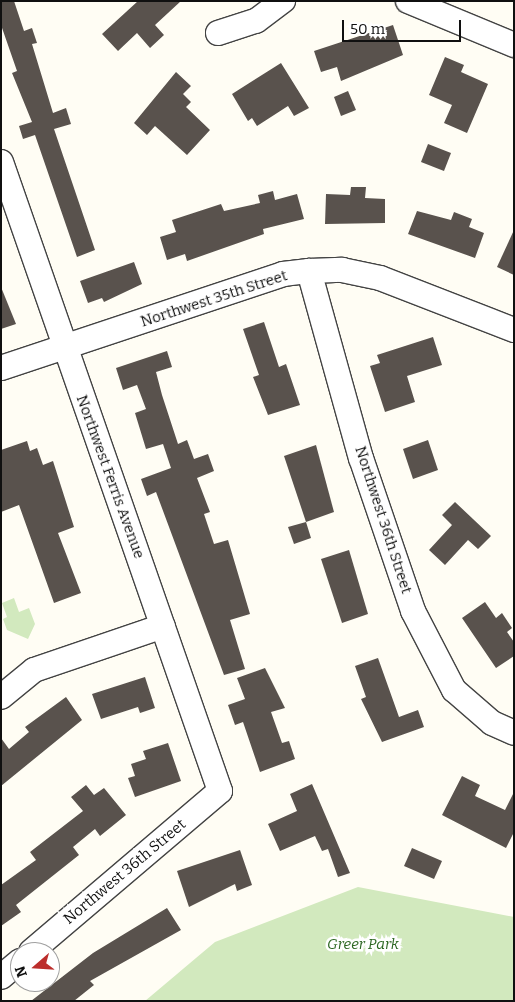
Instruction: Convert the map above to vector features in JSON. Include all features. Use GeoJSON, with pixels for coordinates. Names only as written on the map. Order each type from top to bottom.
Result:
{"type":"FeatureCollection","features":[{"type":"Feature","properties":{"kind":"street"},"geometry":{"type":"LineString","coordinates":[[218,33],[256,21],[283,1]]}},
{"type":"Feature","properties":{"kind":"street"},"geometry":{"type":"LineString","coordinates":[[408,1],[514,45]]}},
{"type":"Feature","properties":{"kind":"street","name":"Northwest Ferris Avenue"},"geometry":{"type":"LineString","coordinates":[[1,162],[220,791]]}},
{"type":"Feature","properties":{"kind":"street","name":"Northwest 35th Street"},"geometry":{"type":"LineString","coordinates":[[1,368],[65,349],[283,274],[309,271],[342,270],[380,278],[514,330]]}},
{"type":"Feature","properties":{"kind":"street","name":"Northwest 36th Street"},"geometry":{"type":"LineString","coordinates":[[309,271],[362,458],[413,611],[454,690],[492,722],[514,733]]}},
{"type":"Feature","properties":{"kind":"street"},"geometry":{"type":"LineString","coordinates":[[1,697],[34,670],[163,626]]}},
{"type":"Feature","properties":{"kind":"street","name":"Northwest 36th Street"},"geometry":{"type":"LineString","coordinates":[[43,942],[220,791]]}},
{"type":"Feature","properties":{"kind":"green space"},"geometry":{"type":"Polygon","coordinates":[[[14,598],[19,612],[29,608],[35,624],[28,639],[7,630],[3,619],[7,617],[2,603],[14,598]]]}},
{"type":"Feature","properties":{"kind":"green space","name":"Greer Park"},"geometry":{"type":"Polygon","coordinates":[[[358,887],[514,917],[514,1001],[145,1001],[215,942],[358,887]]]}},
{"type":"Feature","properties":{"kind":"building"},"geometry":{"type":"Polygon","coordinates":[[[1,1],[14,1],[24,31],[32,28],[37,43],[32,44],[53,113],[66,108],[71,124],[54,129],[95,250],[77,257],[35,135],[23,139],[19,126],[32,122],[12,73],[17,71],[1,25],[1,1]]]}},
{"type":"Feature","properties":{"kind":"building"},"geometry":{"type":"Polygon","coordinates":[[[138,1],[181,1],[155,25],[164,35],[150,48],[137,33],[118,51],[102,34],[138,1]]]}},
{"type":"Feature","properties":{"kind":"building"},"geometry":{"type":"Polygon","coordinates":[[[393,25],[403,55],[341,81],[337,67],[321,72],[314,51],[393,25]]]}},
{"type":"Feature","properties":{"kind":"building"},"geometry":{"type":"Polygon","coordinates":[[[445,57],[464,65],[461,72],[488,84],[467,133],[444,123],[452,105],[429,95],[445,57]]]}},
{"type":"Feature","properties":{"kind":"building"},"geometry":{"type":"Polygon","coordinates":[[[281,63],[309,108],[294,116],[288,106],[257,126],[252,118],[248,121],[232,94],[281,63]]]}},
{"type":"Feature","properties":{"kind":"building"},"geometry":{"type":"Polygon","coordinates":[[[176,72],[191,86],[183,94],[191,102],[186,107],[210,130],[187,155],[155,126],[147,135],[134,123],[176,72]]]}},
{"type":"Feature","properties":{"kind":"building"},"geometry":{"type":"Polygon","coordinates":[[[348,91],[356,110],[341,116],[334,97],[348,91]]]}},
{"type":"Feature","properties":{"kind":"building"},"geometry":{"type":"Polygon","coordinates":[[[428,144],[451,153],[444,171],[421,162],[428,144]]]}},
{"type":"Feature","properties":{"kind":"building"},"geometry":{"type":"Polygon","coordinates":[[[351,187],[366,187],[365,198],[385,199],[385,223],[325,224],[326,194],[350,195],[351,187]]]}},
{"type":"Feature","properties":{"kind":"building"},"geometry":{"type":"Polygon","coordinates":[[[273,191],[275,200],[297,194],[304,219],[263,229],[264,234],[187,261],[185,254],[167,260],[160,237],[176,232],[172,220],[221,204],[224,211],[260,203],[258,195],[273,191]]]}},
{"type":"Feature","properties":{"kind":"building"},"geometry":{"type":"Polygon","coordinates":[[[417,211],[451,220],[454,212],[472,219],[469,227],[484,233],[475,258],[408,234],[417,211]]]}},
{"type":"Feature","properties":{"kind":"building"},"geometry":{"type":"Polygon","coordinates":[[[514,230],[514,275],[497,267],[514,230]]]}},
{"type":"Feature","properties":{"kind":"building"},"geometry":{"type":"Polygon","coordinates":[[[134,262],[142,284],[104,302],[102,298],[88,303],[80,281],[134,262]]]}},
{"type":"Feature","properties":{"kind":"building"},"geometry":{"type":"Polygon","coordinates":[[[1,287],[16,324],[1,329],[1,287]]]}},
{"type":"Feature","properties":{"kind":"building"},"geometry":{"type":"Polygon","coordinates":[[[264,322],[279,367],[286,364],[300,405],[268,415],[253,377],[259,375],[243,329],[264,322]]]}},
{"type":"Feature","properties":{"kind":"building"},"geometry":{"type":"Polygon","coordinates":[[[433,337],[442,365],[407,376],[415,402],[385,412],[370,366],[380,363],[377,355],[433,337]]]}},
{"type":"Feature","properties":{"kind":"building"},"geometry":{"type":"Polygon","coordinates":[[[167,351],[172,367],[156,372],[162,395],[178,444],[187,440],[194,459],[208,454],[214,471],[197,478],[210,512],[204,514],[214,544],[228,540],[250,614],[230,620],[245,669],[224,675],[156,492],[147,496],[141,479],[171,468],[163,444],[146,449],[135,413],[146,409],[137,385],[123,390],[116,368],[167,351]]]}},
{"type":"Feature","properties":{"kind":"building"},"geometry":{"type":"Polygon","coordinates":[[[428,440],[438,470],[413,479],[403,449],[428,440]]]}},
{"type":"Feature","properties":{"kind":"building"},"geometry":{"type":"Polygon","coordinates":[[[27,441],[30,451],[37,448],[43,465],[53,461],[74,527],[58,533],[81,593],[54,603],[19,505],[1,512],[1,450],[27,441]]]}},
{"type":"Feature","properties":{"kind":"building"},"geometry":{"type":"Polygon","coordinates":[[[316,445],[334,512],[306,522],[284,456],[316,445]]]}},
{"type":"Feature","properties":{"kind":"building"},"geometry":{"type":"Polygon","coordinates":[[[455,502],[491,536],[478,549],[468,540],[445,565],[429,550],[452,525],[442,515],[455,502]]]}},
{"type":"Feature","properties":{"kind":"building"},"geometry":{"type":"Polygon","coordinates":[[[306,522],[311,538],[294,544],[288,527],[306,522]]]}},
{"type":"Feature","properties":{"kind":"building"},"geometry":{"type":"Polygon","coordinates":[[[349,550],[368,614],[342,623],[321,559],[349,550]]]}},
{"type":"Feature","properties":{"kind":"building"},"geometry":{"type":"Polygon","coordinates":[[[485,602],[496,618],[502,613],[512,628],[507,632],[514,642],[514,656],[496,668],[462,618],[485,602]]]}},
{"type":"Feature","properties":{"kind":"building"},"geometry":{"type":"Polygon","coordinates":[[[378,658],[399,717],[418,710],[424,727],[382,742],[361,699],[366,697],[355,666],[378,658]]]}},
{"type":"Feature","properties":{"kind":"building"},"geometry":{"type":"Polygon","coordinates":[[[265,668],[285,708],[271,712],[282,743],[289,741],[295,759],[260,772],[243,722],[235,725],[228,705],[245,699],[237,678],[265,668]]]}},
{"type":"Feature","properties":{"kind":"building"},"geometry":{"type":"Polygon","coordinates":[[[145,677],[155,708],[140,713],[138,707],[101,719],[92,694],[145,677]]]}},
{"type":"Feature","properties":{"kind":"building"},"geometry":{"type":"Polygon","coordinates":[[[66,697],[82,720],[1,786],[1,738],[9,749],[29,732],[25,727],[66,697]]]}},
{"type":"Feature","properties":{"kind":"building"},"geometry":{"type":"Polygon","coordinates":[[[168,743],[181,781],[135,797],[128,778],[135,776],[131,764],[146,759],[143,751],[168,743]]]}},
{"type":"Feature","properties":{"kind":"building"},"geometry":{"type":"Polygon","coordinates":[[[462,776],[480,785],[475,796],[505,810],[514,792],[514,832],[506,848],[442,815],[462,776]]]}},
{"type":"Feature","properties":{"kind":"building"},"geometry":{"type":"Polygon","coordinates":[[[312,784],[350,873],[338,877],[328,849],[322,851],[315,836],[280,851],[268,824],[297,811],[290,794],[312,784]]]}},
{"type":"Feature","properties":{"kind":"building"},"geometry":{"type":"Polygon","coordinates":[[[86,785],[94,795],[104,788],[126,815],[100,836],[95,829],[73,847],[79,855],[16,905],[21,912],[1,926],[1,885],[36,860],[30,852],[83,811],[71,797],[86,785]]]}},
{"type":"Feature","properties":{"kind":"building"},"geometry":{"type":"Polygon","coordinates":[[[412,848],[442,861],[434,879],[404,866],[412,848]]]}},
{"type":"Feature","properties":{"kind":"building"},"geometry":{"type":"Polygon","coordinates":[[[240,850],[252,885],[237,891],[235,884],[189,907],[177,871],[240,850]]]}},
{"type":"Feature","properties":{"kind":"building"},"geometry":{"type":"Polygon","coordinates":[[[167,908],[181,930],[90,981],[94,985],[74,1001],[31,1001],[43,992],[60,992],[60,979],[93,953],[167,908]]]}}]}
